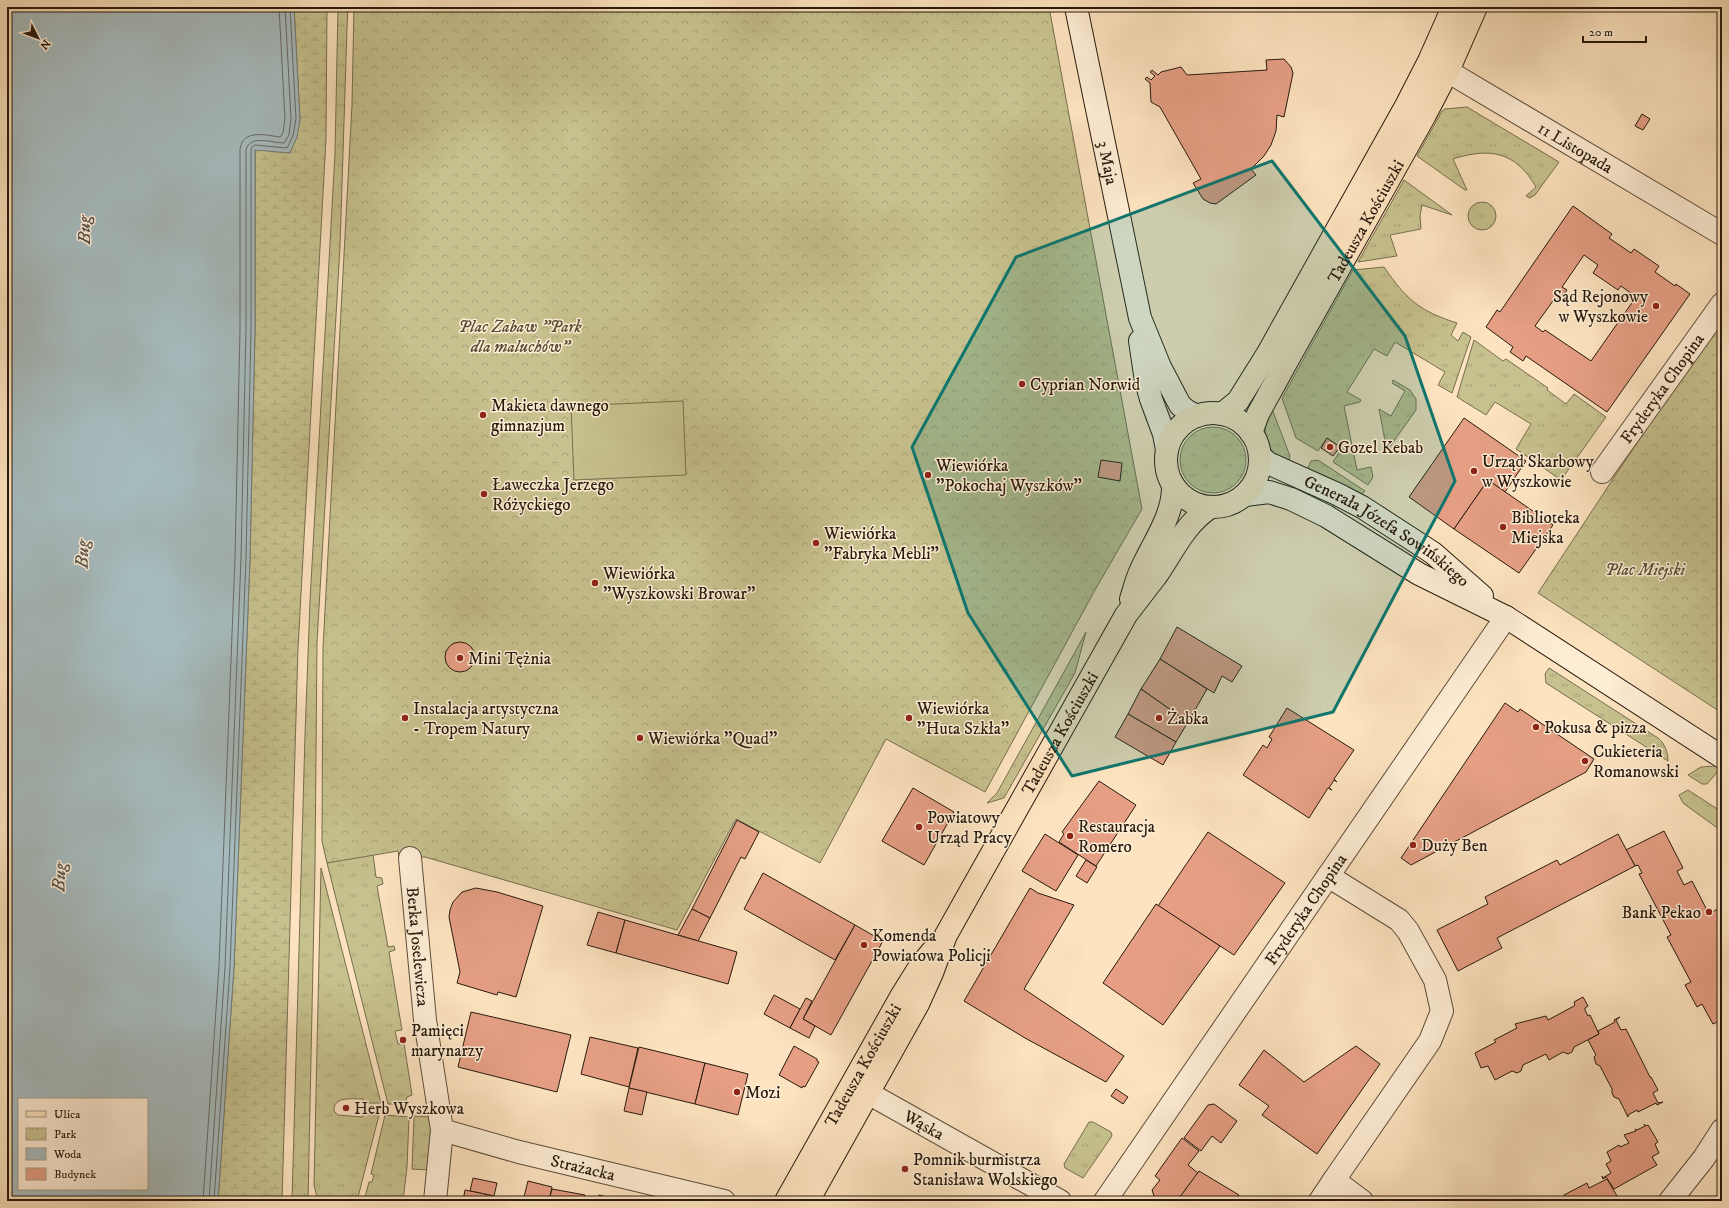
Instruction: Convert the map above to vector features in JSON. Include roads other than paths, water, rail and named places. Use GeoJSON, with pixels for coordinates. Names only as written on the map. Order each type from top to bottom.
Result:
{"type":"FeatureCollection","features":[{"type":"Feature","properties":{"kind":"main road","name":"Tadeusza Kościuszki"},"geometry":{"type":"LineString","coordinates":[[1222,414],[1238,401],[1268,353],[1403,111],[1439,66],[1453,7]]}},
{"type":"Feature","properties":{"kind":"main road","name":"Tadeusza Kościuszki"},"geometry":{"type":"LineString","coordinates":[[1252,433],[1258,414],[1439,66],[1476,7]]}},
{"type":"Feature","properties":{"kind":"main road"},"geometry":{"type":"LineString","coordinates":[[1209,413],[1222,414],[1243,424],[1252,433],[1260,456],[1259,470],[1254,483],[1245,494],[1229,504],[1212,507],[1200,505],[1189,501],[1180,494],[1173,485],[1168,474],[1166,462],[1167,450],[1171,439],[1178,429],[1187,421],[1197,416],[1209,413]]}},
{"type":"Feature","properties":{"kind":"main road","name":"Tadeusza Kościuszki"},"geometry":{"type":"LineString","coordinates":[[1126,615],[1140,572],[1169,511],[1173,498],[1173,485]]}},
{"type":"Feature","properties":{"kind":"main road","name":"Tadeusza Kościuszki"},"geometry":{"type":"LineString","coordinates":[[808,1201],[920,966],[946,935],[1126,615],[1156,576],[1192,523],[1200,514],[1212,507]]}},
{"type":"Feature","properties":{"kind":"main road","name":"Tadeusza Kościuszki"},"geometry":{"type":"LineString","coordinates":[[786,1201],[862,1085]]}},
{"type":"Feature","properties":{"kind":"street","name":"3 Maja"},"geometry":{"type":"LineString","coordinates":[[1076,7],[1140,318],[1160,368],[1180,405],[1187,411],[1197,416]]}},
{"type":"Feature","properties":{"kind":"street","name":"11 Listopada"},"geometry":{"type":"LineString","coordinates":[[1439,66],[1722,234]]}},
{"type":"Feature","properties":{"kind":"street","name":"Fryderyka Chopina"},"geometry":{"type":"LineString","coordinates":[[1602,472],[1722,304]]}},
{"type":"Feature","properties":{"kind":"street","name":"3 Maja"},"geometry":{"type":"LineString","coordinates":[[1140,318],[1140,345],[1146,381],[1164,434],[1167,450]]}},
{"type":"Feature","properties":{"kind":"street","name":"Generała Józefa Sowińskiego"},"geometry":{"type":"LineString","coordinates":[[1260,456],[1268,462],[1337,494],[1362,508],[1433,553],[1506,617]]}},
{"type":"Feature","properties":{"kind":"street","name":"Generała Józefa Sowińskiego"},"geometry":{"type":"LineString","coordinates":[[1245,494],[1269,492],[1291,499],[1326,516],[1419,574],[1506,617],[1722,757]]}},
{"type":"Feature","properties":{"kind":"street","name":"Fryderyka Chopina"},"geometry":{"type":"LineString","coordinates":[[1105,1201],[1506,617]]}},
{"type":"Feature","properties":{"kind":"street","name":"Berka Joselewicza"},"geometry":{"type":"LineString","coordinates":[[410,858],[425,1020],[442,1130],[435,1201]]}},
{"type":"Feature","properties":{"kind":"street"},"geometry":{"type":"LineString","coordinates":[[1320,1201],[1430,1041],[1442,1010],[1435,980],[1408,931],[1399,920],[1328,876]]}},
{"type":"Feature","properties":{"kind":"street","name":"Wąska"},"geometry":{"type":"LineString","coordinates":[[862,1085],[1060,1201]]}},
{"type":"Feature","properties":{"kind":"street","name":"Strażacka"},"geometry":{"type":"LineString","coordinates":[[442,1130],[519,1152],[724,1201]]}},
{"type":"Feature","properties":{"kind":"street"},"geometry":{"type":"LineString","coordinates":[[1670,1201],[1704,1158],[1722,1130]]}},
{"type":"Feature","properties":{"kind":"street"},"geometry":{"type":"LineString","coordinates":[[1334,1180],[1362,1201]]}},
{"type":"Feature","properties":{"kind":"water","name":"Bug"},"geometry":{"type":"Polygon","coordinates":[[[7,7],[294,7],[300,120],[297,137],[290,153],[255,150],[255,330],[250,558],[234,967],[218,1201],[7,1201],[7,7]]]}},
{"type":"Feature","properties":{"kind":"place","name":"Sąd Rejonowy w Wyszkowie"},"geometry":{"type":"Point","coordinates":[1656,306]}},
{"type":"Feature","properties":{"kind":"place","name":"Cyprian Norwid"},"geometry":{"type":"Point","coordinates":[1022,384]}},
{"type":"Feature","properties":{"kind":"place","name":"Makieta dawnego gimnazjum"},"geometry":{"type":"Point","coordinates":[483,415]}},
{"type":"Feature","properties":{"kind":"place","name":"Gozel Kebab"},"geometry":{"type":"Point","coordinates":[1330,447]}},
{"type":"Feature","properties":{"kind":"place","name":"Urząd Skarbowy w Wyszkowie"},"geometry":{"type":"Point","coordinates":[1474,471]}},
{"type":"Feature","properties":{"kind":"place","name":"Wiewiórka \"Pokochaj Wyszków\""},"geometry":{"type":"Point","coordinates":[928,475]}},
{"type":"Feature","properties":{"kind":"place","name":"Ławeczka Jerzego Różyckiego"},"geometry":{"type":"Point","coordinates":[484,494]}},
{"type":"Feature","properties":{"kind":"place","name":"Biblioteka Miejska"},"geometry":{"type":"Point","coordinates":[1503,527]}},
{"type":"Feature","properties":{"kind":"place","name":"Wiewiórka \"Fabryka Mebli\""},"geometry":{"type":"Point","coordinates":[816,543]}},
{"type":"Feature","properties":{"kind":"place","name":"Wiewiórka \"Wyszkowski Browar\""},"geometry":{"type":"Point","coordinates":[595,583]}},
{"type":"Feature","properties":{"kind":"place","name":"Mini Tężnia"},"geometry":{"type":"Point","coordinates":[460,658]}},
{"type":"Feature","properties":{"kind":"place","name":"Instalacja artystyczna - Tropem Natury"},"geometry":{"type":"Point","coordinates":[405,718]}},
{"type":"Feature","properties":{"kind":"place","name":"Wiewiórka \"Huta Szkła\""},"geometry":{"type":"Point","coordinates":[909,718]}},
{"type":"Feature","properties":{"kind":"place","name":"Żabka"},"geometry":{"type":"Point","coordinates":[1159,718]}},
{"type":"Feature","properties":{"kind":"place","name":"Pokusa & pizza"},"geometry":{"type":"Point","coordinates":[1536,727]}},
{"type":"Feature","properties":{"kind":"place","name":"Wiewiórka \"Quad\""},"geometry":{"type":"Point","coordinates":[640,738]}},
{"type":"Feature","properties":{"kind":"place","name":"Cukieteria Romanowski"},"geometry":{"type":"Point","coordinates":[1585,761]}},
{"type":"Feature","properties":{"kind":"place","name":"Powiatowy Urząd Pracy"},"geometry":{"type":"Point","coordinates":[919,827]}},
{"type":"Feature","properties":{"kind":"place","name":"Restauracja Romero"},"geometry":{"type":"Point","coordinates":[1070,836]}},
{"type":"Feature","properties":{"kind":"place","name":"Duży Ben"},"geometry":{"type":"Point","coordinates":[1413,845]}},
{"type":"Feature","properties":{"kind":"place","name":"Bank Pekao"},"geometry":{"type":"Point","coordinates":[1709,912]}},
{"type":"Feature","properties":{"kind":"place","name":"Komenda Powiatowa Policji"},"geometry":{"type":"Point","coordinates":[864,945]}},
{"type":"Feature","properties":{"kind":"place","name":"Pamięci marynarzy"},"geometry":{"type":"Point","coordinates":[403,1040]}},
{"type":"Feature","properties":{"kind":"place","name":"Mozi"},"geometry":{"type":"Point","coordinates":[737,1092]}},
{"type":"Feature","properties":{"kind":"place","name":"Herb Wyszkowa"},"geometry":{"type":"Point","coordinates":[346,1108]}},
{"type":"Feature","properties":{"kind":"place","name":"Pomnik burmistrza Stanisława Wolskiego"},"geometry":{"type":"Point","coordinates":[905,1169]}},
{"type":"Feature","properties":{"kind":"park label","name":"Plac Zabaw \"Park dla maluchów\""},"geometry":{"type":"Point","coordinates":[520,336]}},
{"type":"Feature","properties":{"kind":"park label","name":"Plac Miejski"},"geometry":{"type":"Point","coordinates":[1645,569]}}]}
